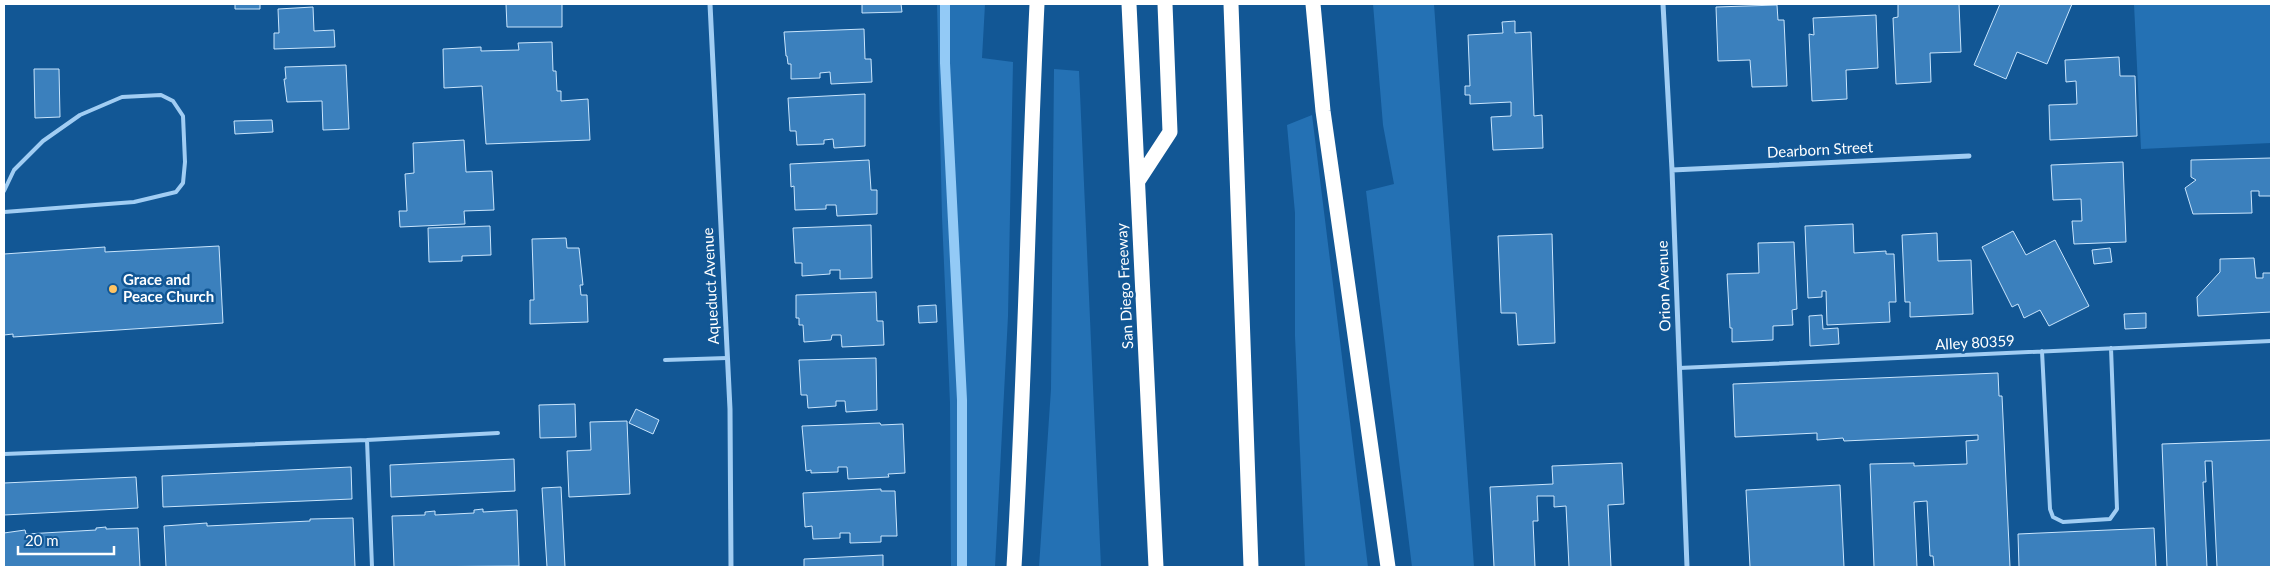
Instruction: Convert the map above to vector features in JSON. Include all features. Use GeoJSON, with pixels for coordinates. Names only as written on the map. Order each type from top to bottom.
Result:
{"type":"FeatureCollection","features":[{"type":"Feature","properties":{"kind":"highway"},"geometry":{"type":"LineString","coordinates":[[1014,567],[1023,412],[1032,111],[1038,4]]}},
{"type":"Feature","properties":{"kind":"highway","name":"San Diego Freeway"},"geometry":{"type":"LineString","coordinates":[[1129,4],[1156,567]]}},
{"type":"Feature","properties":{"kind":"highway"},"geometry":{"type":"LineString","coordinates":[[1138,181],[1170,132],[1165,4]]}},
{"type":"Feature","properties":{"kind":"highway"},"geometry":{"type":"LineString","coordinates":[[1222,4],[1231,10],[1251,567]]}},
{"type":"Feature","properties":{"kind":"highway"},"geometry":{"type":"LineString","coordinates":[[1313,4],[1323,111],[1388,567]]}},
{"type":"Feature","properties":{"kind":"street","name":"Aqueduct Avenue"},"geometry":{"type":"LineString","coordinates":[[710,4],[730,409],[731,567]]}},
{"type":"Feature","properties":{"kind":"street","name":"Orion Avenue"},"geometry":{"type":"LineString","coordinates":[[1663,4],[1672,170],[1687,567]]}},
{"type":"Feature","properties":{"kind":"street","name":"Dearborn Street"},"geometry":{"type":"LineString","coordinates":[[1672,170],[1969,156]]}},
{"type":"Feature","properties":{"kind":"lane"},"geometry":{"type":"LineString","coordinates":[[4,191],[14,170],[43,141],[80,115],[122,97],[161,95],[173,101],[183,116],[185,162],[183,183],[176,192],[134,202],[4,212]]}},
{"type":"Feature","properties":{"kind":"lane","name":"Alley 80359"},"geometry":{"type":"LineString","coordinates":[[1680,368],[2271,341]]}},
{"type":"Feature","properties":{"kind":"lane"},"geometry":{"type":"LineString","coordinates":[[2042,351],[2050,509],[2052,516],[2063,522],[2110,519],[2117,509],[2111,348]]}},
{"type":"Feature","properties":{"kind":"lane"},"geometry":{"type":"LineString","coordinates":[[665,360],[727,358]]}},
{"type":"Feature","properties":{"kind":"lane"},"geometry":{"type":"LineString","coordinates":[[4,454],[498,433]]}},
{"type":"Feature","properties":{"kind":"lane"},"geometry":{"type":"LineString","coordinates":[[367,440],[372,567]]}},
{"type":"Feature","properties":{"kind":"shaded area"},"geometry":{"type":"Polygon","coordinates":[[[937,4],[985,4],[982,58],[1013,62],[1008,316],[995,567],[951,567],[950,403],[942,217],[937,4]]]}},
{"type":"Feature","properties":{"kind":"shaded area"},"geometry":{"type":"Polygon","coordinates":[[[1373,4],[1434,4],[1474,567],[1412,567],[1366,191],[1394,184],[1383,125],[1373,4]]]}},
{"type":"Feature","properties":{"kind":"shaded area"},"geometry":{"type":"Polygon","coordinates":[[[2134,4],[2271,4],[2271,143],[2141,149],[2134,4]]]}},
{"type":"Feature","properties":{"kind":"shaded area"},"geometry":{"type":"Polygon","coordinates":[[[1054,69],[1079,71],[1101,567],[1039,567],[1051,389],[1054,69]]]}},
{"type":"Feature","properties":{"kind":"shaded area"},"geometry":{"type":"Polygon","coordinates":[[[1312,115],[1368,567],[1305,567],[1295,336],[1295,213],[1287,125],[1312,115]]]}},
{"type":"Feature","properties":{"kind":"building"},"geometry":{"type":"Polygon","coordinates":[[[235,4],[260,4],[260,9],[235,9],[235,4]]]}},
{"type":"Feature","properties":{"kind":"building"},"geometry":{"type":"Polygon","coordinates":[[[506,4],[562,4],[562,27],[507,27],[506,4]]]}},
{"type":"Feature","properties":{"kind":"building"},"geometry":{"type":"Polygon","coordinates":[[[862,4],[901,4],[902,12],[862,13],[862,4]]]}},
{"type":"Feature","properties":{"kind":"building"},"geometry":{"type":"Polygon","coordinates":[[[1898,4],[1959,4],[1961,52],[1930,53],[1931,82],[1896,84],[1893,18],[1898,17],[1898,4]]]}},
{"type":"Feature","properties":{"kind":"building"},"geometry":{"type":"Polygon","coordinates":[[[2000,4],[2072,4],[2047,64],[2017,52],[2006,79],[1974,65],[2000,4]]]}},
{"type":"Feature","properties":{"kind":"building"},"geometry":{"type":"Polygon","coordinates":[[[1777,5],[1778,20],[1784,20],[1787,86],[1752,87],[1750,60],[1718,61],[1716,7],[1777,5]]]}},
{"type":"Feature","properties":{"kind":"building"},"geometry":{"type":"Polygon","coordinates":[[[313,7],[314,31],[334,30],[335,47],[274,49],[274,33],[279,33],[278,9],[313,7]]]}},
{"type":"Feature","properties":{"kind":"building"},"geometry":{"type":"Polygon","coordinates":[[[1876,15],[1878,68],[1846,70],[1847,99],[1812,101],[1809,34],[1814,35],[1813,18],[1876,15]]]}},
{"type":"Feature","properties":{"kind":"building"},"geometry":{"type":"Polygon","coordinates":[[[1515,21],[1515,33],[1531,32],[1534,116],[1542,115],[1543,148],[1493,150],[1491,117],[1511,116],[1511,102],[1470,104],[1470,95],[1465,95],[1465,86],[1470,86],[1468,35],[1503,33],[1502,22],[1515,21]]]}},
{"type":"Feature","properties":{"kind":"building"},"geometry":{"type":"Polygon","coordinates":[[[864,29],[865,59],[871,59],[872,82],[831,84],[830,72],[820,73],[820,78],[791,79],[791,64],[788,64],[786,56],[784,32],[864,29]]]}},
{"type":"Feature","properties":{"kind":"building"},"geometry":{"type":"Polygon","coordinates":[[[552,42],[553,71],[556,71],[557,91],[561,91],[561,101],[588,99],[590,140],[486,144],[482,86],[444,88],[443,49],[481,47],[481,51],[519,50],[518,43],[552,42]]]}},
{"type":"Feature","properties":{"kind":"building"},"geometry":{"type":"Polygon","coordinates":[[[2119,57],[2120,76],[2135,76],[2137,136],[2050,140],[2049,105],[2077,104],[2076,81],[2066,82],[2065,60],[2119,57]]]}},
{"type":"Feature","properties":{"kind":"building"},"geometry":{"type":"Polygon","coordinates":[[[346,65],[349,129],[323,130],[322,101],[287,102],[284,79],[286,79],[285,67],[346,65]]]}},
{"type":"Feature","properties":{"kind":"building"},"geometry":{"type":"Polygon","coordinates":[[[34,69],[59,69],[60,117],[35,118],[34,69]]]}},
{"type":"Feature","properties":{"kind":"building"},"geometry":{"type":"Polygon","coordinates":[[[865,94],[865,146],[834,148],[833,139],[824,140],[824,144],[797,145],[796,131],[790,131],[788,98],[865,94]]]}},
{"type":"Feature","properties":{"kind":"building"},"geometry":{"type":"Polygon","coordinates":[[[272,120],[273,132],[235,134],[234,121],[272,120]]]}},
{"type":"Feature","properties":{"kind":"building"},"geometry":{"type":"Polygon","coordinates":[[[464,140],[466,172],[492,171],[494,210],[464,211],[465,224],[400,227],[399,211],[407,211],[405,174],[414,173],[413,143],[464,140]]]}},
{"type":"Feature","properties":{"kind":"building"},"geometry":{"type":"Polygon","coordinates":[[[2271,158],[2271,196],[2259,196],[2259,191],[2251,191],[2252,213],[2193,214],[2185,188],[2196,180],[2191,177],[2191,160],[2271,158]]]}},
{"type":"Feature","properties":{"kind":"building"},"geometry":{"type":"Polygon","coordinates":[[[869,160],[871,190],[877,190],[877,214],[837,216],[836,205],[826,205],[826,209],[795,210],[794,186],[791,187],[790,164],[869,160]]]}},
{"type":"Feature","properties":{"kind":"building"},"geometry":{"type":"Polygon","coordinates":[[[2123,162],[2126,242],[2074,244],[2072,221],[2082,221],[2081,199],[2053,200],[2051,165],[2123,162]]]}},
{"type":"Feature","properties":{"kind":"building"},"geometry":{"type":"Polygon","coordinates":[[[1853,224],[1854,253],[1886,251],[1886,254],[1894,254],[1896,302],[1889,302],[1890,322],[1827,325],[1826,291],[1822,291],[1822,297],[1808,298],[1805,226],[1853,224]]]}},
{"type":"Feature","properties":{"kind":"building"},"geometry":{"type":"Polygon","coordinates":[[[871,225],[872,278],[840,279],[840,270],[830,270],[830,274],[802,276],[802,263],[795,263],[793,228],[871,225]]]}},
{"type":"Feature","properties":{"kind":"building"},"geometry":{"type":"Polygon","coordinates":[[[490,226],[491,255],[462,256],[462,261],[429,262],[428,228],[490,226]]]}},
{"type":"Feature","properties":{"kind":"building"},"geometry":{"type":"Polygon","coordinates":[[[2013,231],[2026,255],[2055,240],[2089,306],[2049,326],[2040,310],[2024,318],[2018,304],[2012,307],[1982,247],[2013,231]]]}},
{"type":"Feature","properties":{"kind":"building"},"geometry":{"type":"Polygon","coordinates":[[[1937,233],[1938,261],[1971,260],[1973,314],[1910,317],[1910,302],[1905,302],[1902,235],[1937,233]]]}},
{"type":"Feature","properties":{"kind":"building"},"geometry":{"type":"Polygon","coordinates":[[[1552,234],[1555,343],[1518,345],[1516,313],[1501,313],[1498,236],[1552,234]]]}},
{"type":"Feature","properties":{"kind":"building"},"geometry":{"type":"Polygon","coordinates":[[[566,238],[567,248],[579,248],[583,285],[580,285],[581,295],[587,295],[588,322],[530,324],[530,300],[534,300],[532,239],[566,238]]]}},
{"type":"Feature","properties":{"kind":"building"},"geometry":{"type":"Polygon","coordinates":[[[1794,242],[1797,309],[1792,310],[1793,325],[1773,326],[1773,340],[1732,342],[1727,274],[1759,273],[1758,243],[1794,242]]]}},
{"type":"Feature","properties":{"kind":"building","name":"Grace and Peace Church"},"geometry":{"type":"Polygon","coordinates":[[[219,246],[223,323],[13,337],[13,334],[4,335],[4,254],[105,247],[105,252],[219,246]]]}},
{"type":"Feature","properties":{"kind":"building"},"geometry":{"type":"Polygon","coordinates":[[[2110,248],[2112,262],[2094,264],[2092,250],[2110,248]]]}},
{"type":"Feature","properties":{"kind":"building"},"geometry":{"type":"Polygon","coordinates":[[[2254,258],[2256,278],[2263,278],[2263,273],[2271,273],[2271,312],[2198,316],[2197,297],[2220,272],[2220,259],[2254,258]]]}},
{"type":"Feature","properties":{"kind":"building"},"geometry":{"type":"Polygon","coordinates":[[[876,292],[877,321],[883,321],[884,345],[842,347],[841,335],[832,335],[831,340],[804,342],[803,325],[799,325],[799,318],[796,318],[796,295],[876,292]]]}},
{"type":"Feature","properties":{"kind":"building"},"geometry":{"type":"Polygon","coordinates":[[[936,305],[937,322],[919,323],[918,306],[936,305]]]}},
{"type":"Feature","properties":{"kind":"building"},"geometry":{"type":"Polygon","coordinates":[[[2146,313],[2146,328],[2125,329],[2124,314],[2146,313]]]}},
{"type":"Feature","properties":{"kind":"building"},"geometry":{"type":"Polygon","coordinates":[[[1822,315],[1823,329],[1838,328],[1839,344],[1810,346],[1809,316],[1822,315]]]}},
{"type":"Feature","properties":{"kind":"building"},"geometry":{"type":"Polygon","coordinates":[[[876,358],[877,410],[846,412],[845,401],[836,401],[836,406],[808,408],[807,395],[801,395],[799,360],[876,358]]]}},
{"type":"Feature","properties":{"kind":"building"},"geometry":{"type":"Polygon","coordinates":[[[1998,373],[1999,396],[2002,396],[2010,567],[1934,567],[1933,556],[1930,556],[1927,501],[1914,502],[1917,567],[1874,567],[1870,464],[1914,463],[1914,466],[1967,464],[1966,441],[1978,440],[1978,435],[1844,441],[1843,438],[1817,440],[1817,433],[1735,437],[1733,384],[1998,373]]]}},
{"type":"Feature","properties":{"kind":"building"},"geometry":{"type":"Polygon","coordinates":[[[575,404],[576,437],[540,438],[539,405],[575,404]]]}},
{"type":"Feature","properties":{"kind":"building"},"geometry":{"type":"Polygon","coordinates":[[[636,409],[659,420],[653,434],[629,423],[636,409]]]}},
{"type":"Feature","properties":{"kind":"building"},"geometry":{"type":"Polygon","coordinates":[[[627,421],[630,494],[569,497],[567,451],[591,450],[590,422],[627,421]]]}},
{"type":"Feature","properties":{"kind":"building"},"geometry":{"type":"Polygon","coordinates":[[[880,423],[881,425],[903,424],[905,473],[888,474],[889,477],[848,479],[847,467],[838,467],[838,472],[811,473],[811,470],[806,471],[802,426],[880,423]]]}},
{"type":"Feature","properties":{"kind":"building"},"geometry":{"type":"Polygon","coordinates":[[[2271,440],[2271,567],[2217,567],[2212,461],[2205,461],[2206,482],[2203,482],[2207,567],[2167,567],[2162,444],[2271,440]]]}},
{"type":"Feature","properties":{"kind":"building"},"geometry":{"type":"Polygon","coordinates":[[[514,459],[515,491],[391,497],[390,465],[514,459]]]}},
{"type":"Feature","properties":{"kind":"building"},"geometry":{"type":"Polygon","coordinates":[[[1622,463],[1624,504],[1608,505],[1611,567],[1569,567],[1566,506],[1554,507],[1554,496],[1537,496],[1538,521],[1533,521],[1535,567],[1494,567],[1490,487],[1553,484],[1552,466],[1622,463]]]}},
{"type":"Feature","properties":{"kind":"building"},"geometry":{"type":"Polygon","coordinates":[[[351,467],[352,499],[163,507],[162,476],[351,467]]]}},
{"type":"Feature","properties":{"kind":"building"},"geometry":{"type":"Polygon","coordinates":[[[136,477],[138,508],[4,515],[4,483],[136,477]]]}},
{"type":"Feature","properties":{"kind":"building"},"geometry":{"type":"Polygon","coordinates":[[[1840,485],[1844,567],[1750,567],[1746,490],[1840,485]]]}},
{"type":"Feature","properties":{"kind":"building"},"geometry":{"type":"Polygon","coordinates":[[[561,487],[565,567],[547,567],[542,488],[561,487]]]}},
{"type":"Feature","properties":{"kind":"building"},"geometry":{"type":"Polygon","coordinates":[[[881,489],[881,491],[895,491],[897,536],[881,536],[881,542],[850,543],[850,533],[840,533],[840,538],[813,539],[812,526],[805,527],[803,493],[881,489]]]}},
{"type":"Feature","properties":{"kind":"building"},"geometry":{"type":"Polygon","coordinates":[[[483,509],[483,512],[517,510],[519,566],[394,567],[392,516],[425,515],[425,512],[435,511],[435,515],[474,513],[474,510],[483,509]]]}},
{"type":"Feature","properties":{"kind":"building"},"geometry":{"type":"Polygon","coordinates":[[[353,518],[355,567],[166,567],[164,526],[207,523],[207,526],[353,518]]]}},
{"type":"Feature","properties":{"kind":"building"},"geometry":{"type":"Polygon","coordinates":[[[106,527],[106,529],[138,528],[140,567],[4,567],[4,533],[25,530],[26,534],[96,530],[96,528],[106,527]]]}},
{"type":"Feature","properties":{"kind":"building"},"geometry":{"type":"Polygon","coordinates":[[[2154,528],[2156,567],[2019,567],[2018,534],[2154,528]]]}},
{"type":"Feature","properties":{"kind":"building"},"geometry":{"type":"Polygon","coordinates":[[[883,555],[883,567],[804,567],[804,559],[883,555]]]}},
{"type":"Feature","properties":{"kind":"waterway"},"geometry":{"type":"LineString","coordinates":[[945,4],[945,63],[962,400],[962,567]]}},
{"type":"Feature","properties":{"kind":"place","name":"Grace and Peace Church"},"geometry":{"type":"Point","coordinates":[113,289]}}]}
